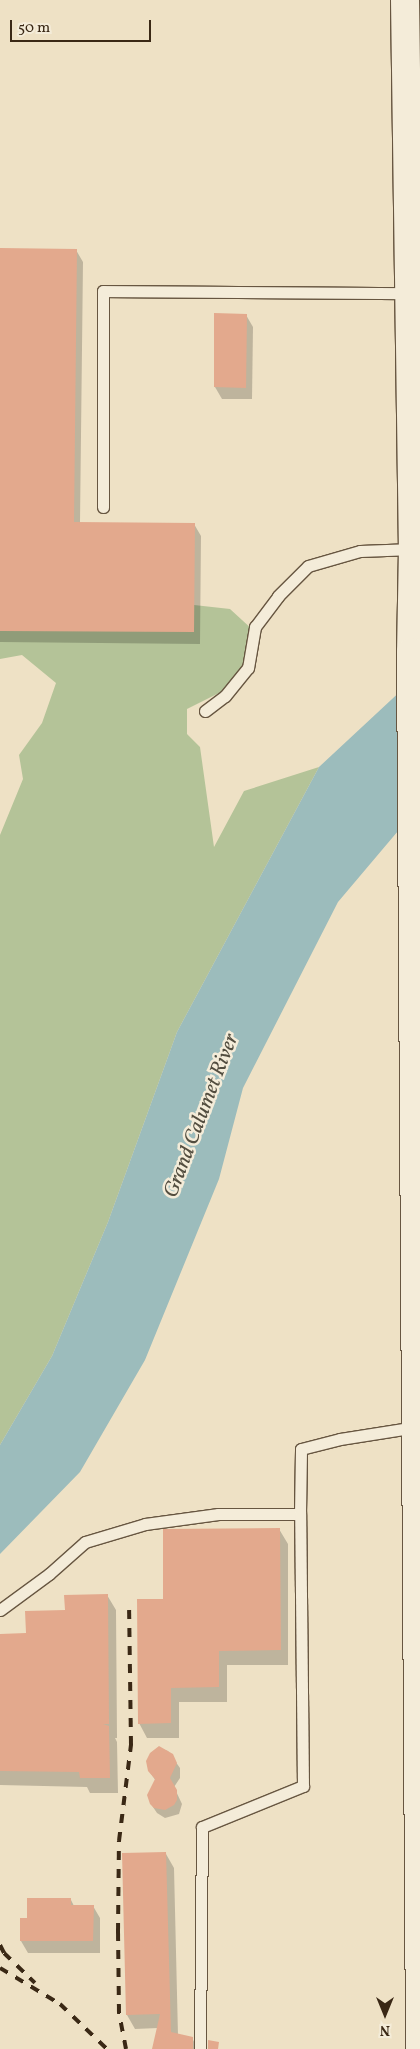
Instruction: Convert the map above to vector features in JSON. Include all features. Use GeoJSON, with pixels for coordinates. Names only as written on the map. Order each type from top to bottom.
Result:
{"type":"FeatureCollection","features":[{"type":"Feature","properties":{"kind":"main road"},"geometry":{"type":"LineString","coordinates":[[405,0],[413,549],[411,652],[414,832],[420,2049]]}},
{"type":"Feature","properties":{"kind":"lane"},"geometry":{"type":"LineString","coordinates":[[103,507],[103,290],[408,293]]}},
{"type":"Feature","properties":{"kind":"lane"},"geometry":{"type":"LineString","coordinates":[[205,711],[225,696],[248,668],[255,627],[278,596],[308,566],[360,551],[413,549]]}},
{"type":"Feature","properties":{"kind":"lane"},"geometry":{"type":"LineString","coordinates":[[200,2049],[202,1827],[303,1786],[301,1449],[340,1439],[416,1427]]}},
{"type":"Feature","properties":{"kind":"lane"},"geometry":{"type":"LineString","coordinates":[[0,1610],[49,1574],[85,1542],[145,1524],[218,1514],[300,1514]]}},
{"type":"Feature","properties":{"kind":"green space"},"geometry":{"type":"Polygon","coordinates":[[[194,605],[230,609],[254,631],[250,661],[225,690],[187,709],[187,734],[200,747],[214,847],[244,791],[319,767],[177,1032],[108,1222],[52,1356],[0,1445],[0,835],[23,779],[19,755],[42,723],[56,683],[22,655],[0,659],[0,631],[194,605]]]}},
{"type":"Feature","properties":{"kind":"water","name":"Grand Calumet River"},"geometry":{"type":"Polygon","coordinates":[[[420,673],[420,805],[338,902],[243,1088],[219,1179],[145,1360],[80,1472],[0,1554],[0,1445],[52,1356],[108,1222],[177,1032],[319,767],[420,673]]]}},
{"type":"Feature","properties":{"kind":"building"},"geometry":{"type":"Polygon","coordinates":[[[0,248],[77,249],[74,522],[195,523],[194,632],[0,631],[0,248]]]}},
{"type":"Feature","properties":{"kind":"building"},"geometry":{"type":"Polygon","coordinates":[[[214,313],[247,314],[246,388],[214,387],[214,313]]]}},
{"type":"Feature","properties":{"kind":"building"},"geometry":{"type":"Polygon","coordinates":[[[280,1528],[281,1650],[219,1651],[219,1687],[171,1688],[171,1723],[138,1724],[137,1599],[163,1599],[163,1529],[280,1528]]]}},
{"type":"Feature","properties":{"kind":"building"},"geometry":{"type":"Polygon","coordinates":[[[108,1594],[109,1724],[103,1724],[109,1726],[110,1778],[80,1778],[79,1772],[0,1771],[0,1634],[26,1633],[25,1611],[65,1610],[64,1595],[108,1594]]]}},
{"type":"Feature","properties":{"kind":"building"},"geometry":{"type":"Polygon","coordinates":[[[159,1746],[173,1754],[177,1763],[170,1778],[177,1790],[177,1800],[174,1805],[165,1810],[154,1808],[150,1804],[147,1795],[155,1779],[148,1771],[146,1761],[150,1753],[159,1746]]]}},
{"type":"Feature","properties":{"kind":"building"},"geometry":{"type":"Polygon","coordinates":[[[166,1852],[171,2032],[193,2037],[193,2049],[152,2049],[160,2014],[126,2015],[122,1853],[166,1852]]]}},
{"type":"Feature","properties":{"kind":"building"},"geometry":{"type":"Polygon","coordinates":[[[27,1898],[71,1898],[71,1905],[94,1905],[93,1941],[20,1941],[20,1918],[27,1918],[27,1898]]]}},
{"type":"Feature","properties":{"kind":"building"},"geometry":{"type":"Polygon","coordinates":[[[208,2040],[219,2042],[218,2049],[208,2049],[208,2040]]]}},
{"type":"Feature","properties":{"kind":"railway"},"geometry":{"type":"LineString","coordinates":[[126,2049],[119,2013],[118,1932],[119,1841],[131,1745],[129,1608]]}},
{"type":"Feature","properties":{"kind":"railway"},"geometry":{"type":"LineString","coordinates":[[0,1945],[4,1953],[35,1983]]}},
{"type":"Feature","properties":{"kind":"railway"},"geometry":{"type":"LineString","coordinates":[[0,1968],[60,2004],[107,2049]]}}]}
